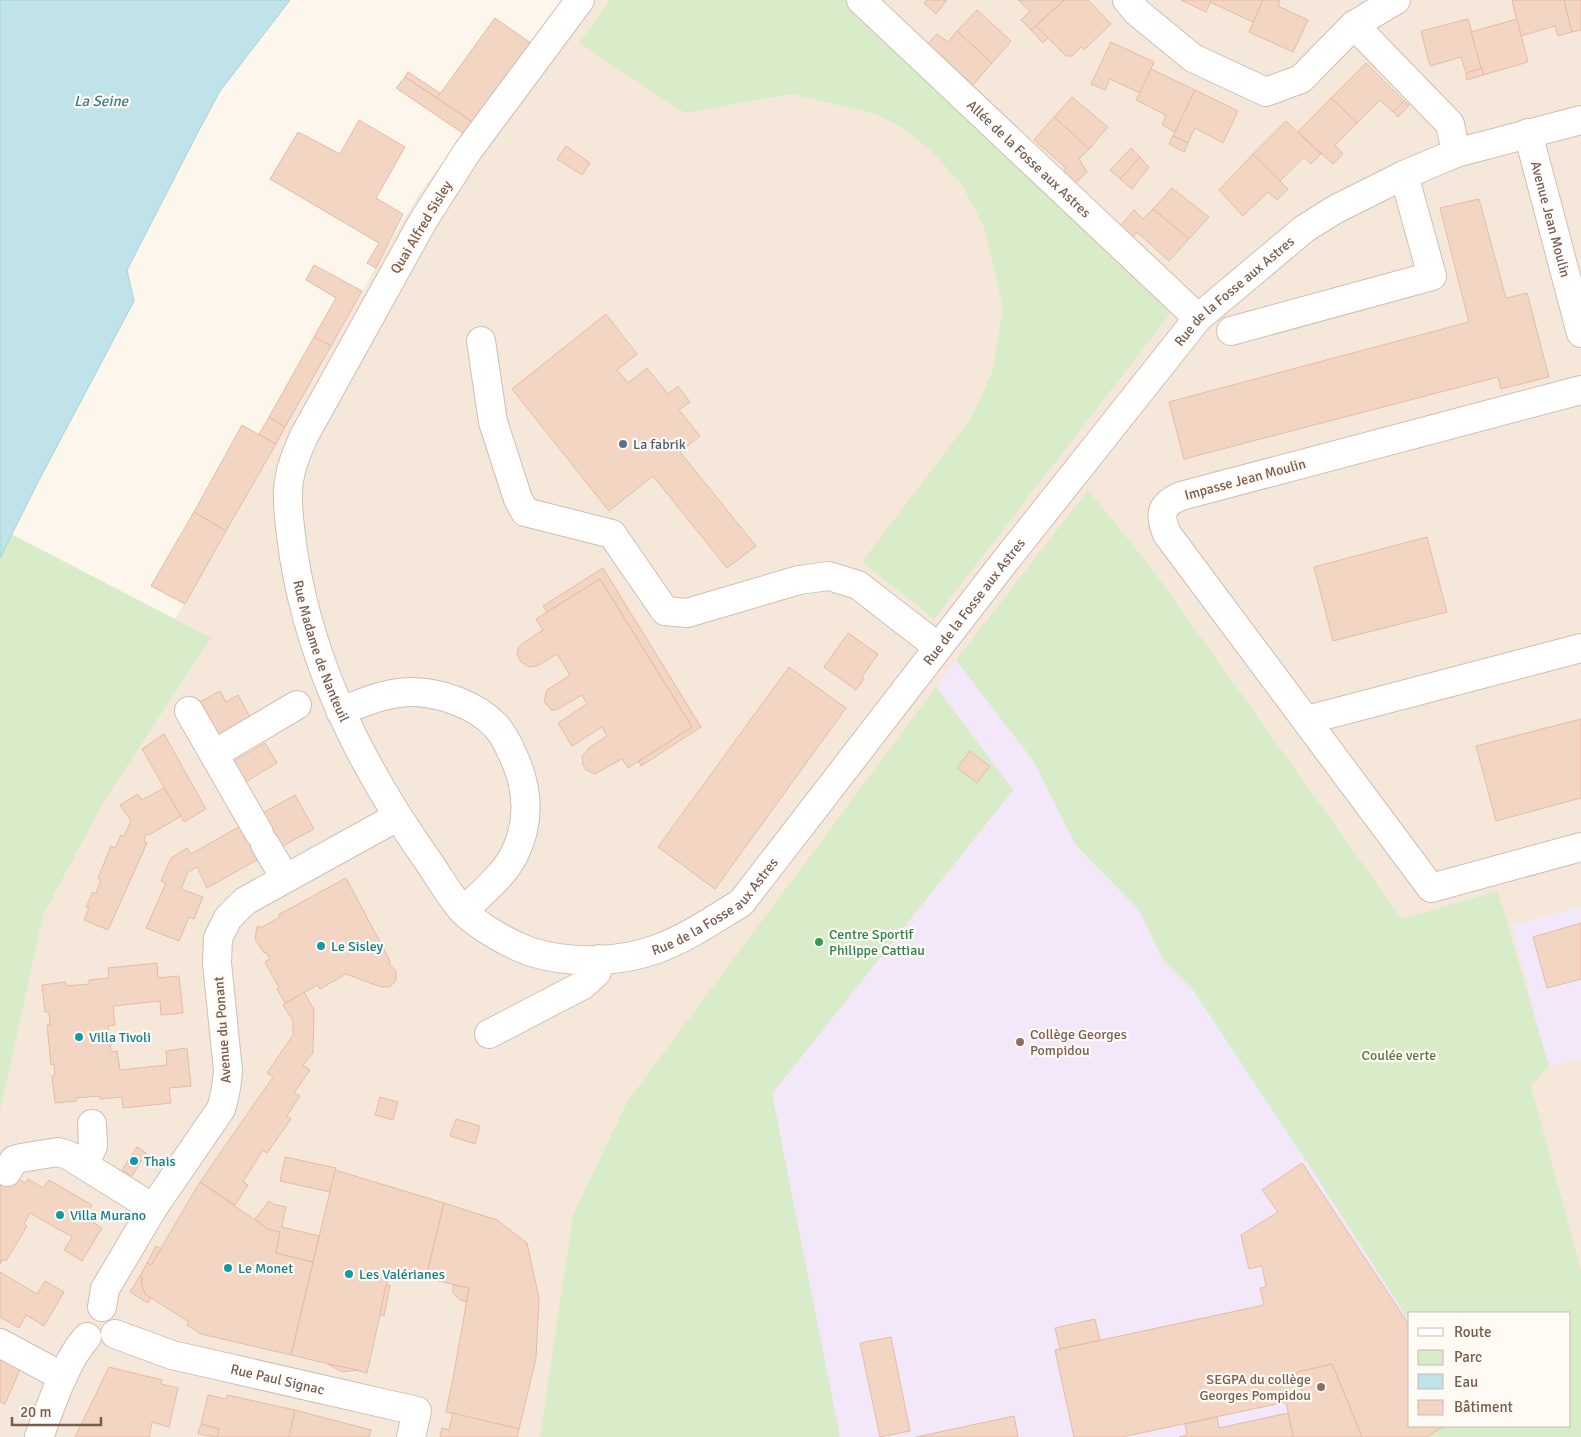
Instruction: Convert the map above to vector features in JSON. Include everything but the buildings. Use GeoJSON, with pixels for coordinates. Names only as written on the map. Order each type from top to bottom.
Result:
{"type":"FeatureCollection","features":[{"type":"Feature","properties":{"kind":"street","name":"Quai Alfred Sisley"},"geometry":{"type":"LineString","coordinates":[[290,472],[304,436],[424,221],[467,152],[580,0]]}},
{"type":"Feature","properties":{"kind":"street","name":"Allée de la Fosse aux Astres"},"geometry":{"type":"LineString","coordinates":[[861,0],[1198,318]]}},
{"type":"Feature","properties":{"kind":"street"},"geometry":{"type":"LineString","coordinates":[[1127,0],[1137,12],[1193,58],[1266,92],[1301,79],[1354,25],[1396,0]]}},
{"type":"Feature","properties":{"kind":"street"},"geometry":{"type":"LineString","coordinates":[[1354,25],[1450,124],[1456,152]]}},
{"type":"Feature","properties":{"kind":"street","name":"Rue de la Fosse aux Astres"},"geometry":{"type":"LineString","coordinates":[[397,817],[464,911],[510,943],[531,952],[565,959],[599,959],[626,956],[657,949],[691,933],[741,903],[938,647],[1198,318],[1304,229],[1336,209],[1404,175],[1456,152],[1581,120]]}},
{"type":"Feature","properties":{"kind":"street","name":"Avenue Jean Moulin"},"geometry":{"type":"LineString","coordinates":[[1528,133],[1570,251],[1581,333]]}},
{"type":"Feature","properties":{"kind":"street"},"geometry":{"type":"LineString","coordinates":[[1231,331],[1432,276],[1404,175]]}},
{"type":"Feature","properties":{"kind":"street"},"geometry":{"type":"LineString","coordinates":[[480,341],[492,422],[518,499],[525,512],[612,534],[665,611],[687,614],[800,580],[829,576],[858,585],[938,647]]}},
{"type":"Feature","properties":{"kind":"street","name":"Impasse Jean Moulin"},"geometry":{"type":"LineString","coordinates":[[1581,390],[1181,496],[1170,501],[1163,508],[1161,520],[1167,534],[1431,888],[1581,847]]}},
{"type":"Feature","properties":{"kind":"street","name":"Rue Madame de Nanteuil"},"geometry":{"type":"LineString","coordinates":[[290,472],[288,493],[291,536],[306,616],[340,711],[397,817]]}},
{"type":"Feature","properties":{"kind":"street"},"geometry":{"type":"LineString","coordinates":[[1307,720],[1581,648]]}},
{"type":"Feature","properties":{"kind":"street"},"geometry":{"type":"LineString","coordinates":[[340,711],[394,694],[413,692],[438,695],[468,706],[496,727],[507,742],[519,767],[525,786],[526,808],[523,834],[514,856],[494,881],[464,911]]}},
{"type":"Feature","properties":{"kind":"street"},"geometry":{"type":"LineString","coordinates":[[214,754],[297,705]]}},
{"type":"Feature","properties":{"kind":"street"},"geometry":{"type":"LineString","coordinates":[[189,711],[285,878]]}},
{"type":"Feature","properties":{"kind":"street","name":"Avenue du Ponant"},"geometry":{"type":"LineString","coordinates":[[102,1307],[105,1289],[153,1208],[220,1109],[225,1097],[228,1071],[216,963],[218,938],[228,918],[245,901],[397,817]]}},
{"type":"Feature","properties":{"kind":"street"},"geometry":{"type":"LineString","coordinates":[[488,1034],[583,985],[597,972],[599,959]]}},
{"type":"Feature","properties":{"kind":"street"},"geometry":{"type":"LineString","coordinates":[[84,1165],[93,1146],[92,1124]]}},
{"type":"Feature","properties":{"kind":"street"},"geometry":{"type":"LineString","coordinates":[[7,1172],[14,1160],[58,1152],[68,1155],[153,1208]]}},
{"type":"Feature","properties":{"kind":"street"},"geometry":{"type":"LineString","coordinates":[[102,1307],[113,1312],[116,1317],[117,1328],[115,1334],[107,1341],[91,1340],[87,1337],[82,1327],[84,1316],[91,1309],[102,1307]]}},
{"type":"Feature","properties":{"kind":"street","name":"Rue Paul Signac"},"geometry":{"type":"LineString","coordinates":[[115,1334],[172,1355],[417,1411],[411,1437]]}},
{"type":"Feature","properties":{"kind":"street"},"geometry":{"type":"LineString","coordinates":[[39,1437],[63,1377],[78,1346],[87,1337]]}},
{"type":"Feature","properties":{"kind":"street"},"geometry":{"type":"LineString","coordinates":[[0,1343],[63,1377]]}},
{"type":"Feature","properties":{"kind":"shaded area"},"geometry":{"type":"Polygon","coordinates":[[[565,0],[1581,0],[1581,1437],[0,1437],[0,558],[11,534],[175,619],[388,246],[422,190],[565,0]]]}},
{"type":"Feature","properties":{"kind":"shaded area","name":"Collège Georges Pompidou"},"geometry":{"type":"Polygon","coordinates":[[[956,660],[1034,762],[1075,844],[1139,910],[1163,960],[1193,990],[1408,1319],[1408,1427],[1441,1427],[1426,1437],[840,1437],[772,1094],[1013,790],[936,687],[956,660]]]}},
{"type":"Feature","properties":{"kind":"shaded area"},"geometry":{"type":"Polygon","coordinates":[[[1581,907],[1581,1058],[1548,1067],[1512,925],[1581,907]]]}},
{"type":"Feature","properties":{"kind":"green space"},"geometry":{"type":"Polygon","coordinates":[[[610,0],[846,0],[1173,310],[934,619],[862,562],[971,418],[993,370],[1003,308],[984,227],[962,185],[932,152],[903,128],[876,114],[791,94],[685,113],[579,43],[610,0]]]}},
{"type":"Feature","properties":{"kind":"green space","name":"Coulée verte"},"geometry":{"type":"Polygon","coordinates":[[[1088,490],[1152,569],[1402,919],[1498,891],[1549,1066],[1531,1086],[1581,1270],[1581,1437],[1426,1437],[1441,1427],[1571,1427],[1571,1312],[1408,1312],[1408,1319],[1193,990],[1163,960],[1139,910],[1075,844],[1034,762],[956,660],[1088,490]]]}},
{"type":"Feature","properties":{"kind":"green space"},"geometry":{"type":"Polygon","coordinates":[[[11,534],[211,638],[104,801],[43,915],[0,1112],[0,558],[11,534]]]}},
{"type":"Feature","properties":{"kind":"green space","name":"Centre Sportif Philippe Cattiau"},"geometry":{"type":"Polygon","coordinates":[[[936,687],[1013,790],[772,1094],[840,1437],[540,1437],[573,1215],[627,1102],[936,687]]]}},
{"type":"Feature","properties":{"kind":"water","name":"La Seine"},"geometry":{"type":"Polygon","coordinates":[[[0,0],[290,0],[220,91],[198,132],[127,270],[134,301],[0,558],[0,0]]]}},
{"type":"Feature","properties":{"kind":"place","name":"La fabrik"},"geometry":{"type":"Point","coordinates":[623,444]}},
{"type":"Feature","properties":{"kind":"place","name":"Centre Sportif Philippe Cattiau"},"geometry":{"type":"Point","coordinates":[819,942]}},
{"type":"Feature","properties":{"kind":"place","name":"Le Sisley"},"geometry":{"type":"Point","coordinates":[321,946]}},
{"type":"Feature","properties":{"kind":"place","name":"Villa Tivoli"},"geometry":{"type":"Point","coordinates":[79,1037]}},
{"type":"Feature","properties":{"kind":"place","name":"Collège Georges Pompidou"},"geometry":{"type":"Point","coordinates":[1020,1042]}},
{"type":"Feature","properties":{"kind":"place","name":"Thais"},"geometry":{"type":"Point","coordinates":[134,1161]}},
{"type":"Feature","properties":{"kind":"place","name":"Villa Murano"},"geometry":{"type":"Point","coordinates":[60,1215]}},
{"type":"Feature","properties":{"kind":"place","name":"Le Monet"},"geometry":{"type":"Point","coordinates":[228,1268]}},
{"type":"Feature","properties":{"kind":"place","name":"Les Valérianes"},"geometry":{"type":"Point","coordinates":[349,1274]}},
{"type":"Feature","properties":{"kind":"place","name":"SEGPA du collège Georges Pompidou"},"geometry":{"type":"Point","coordinates":[1321,1387]}}]}
